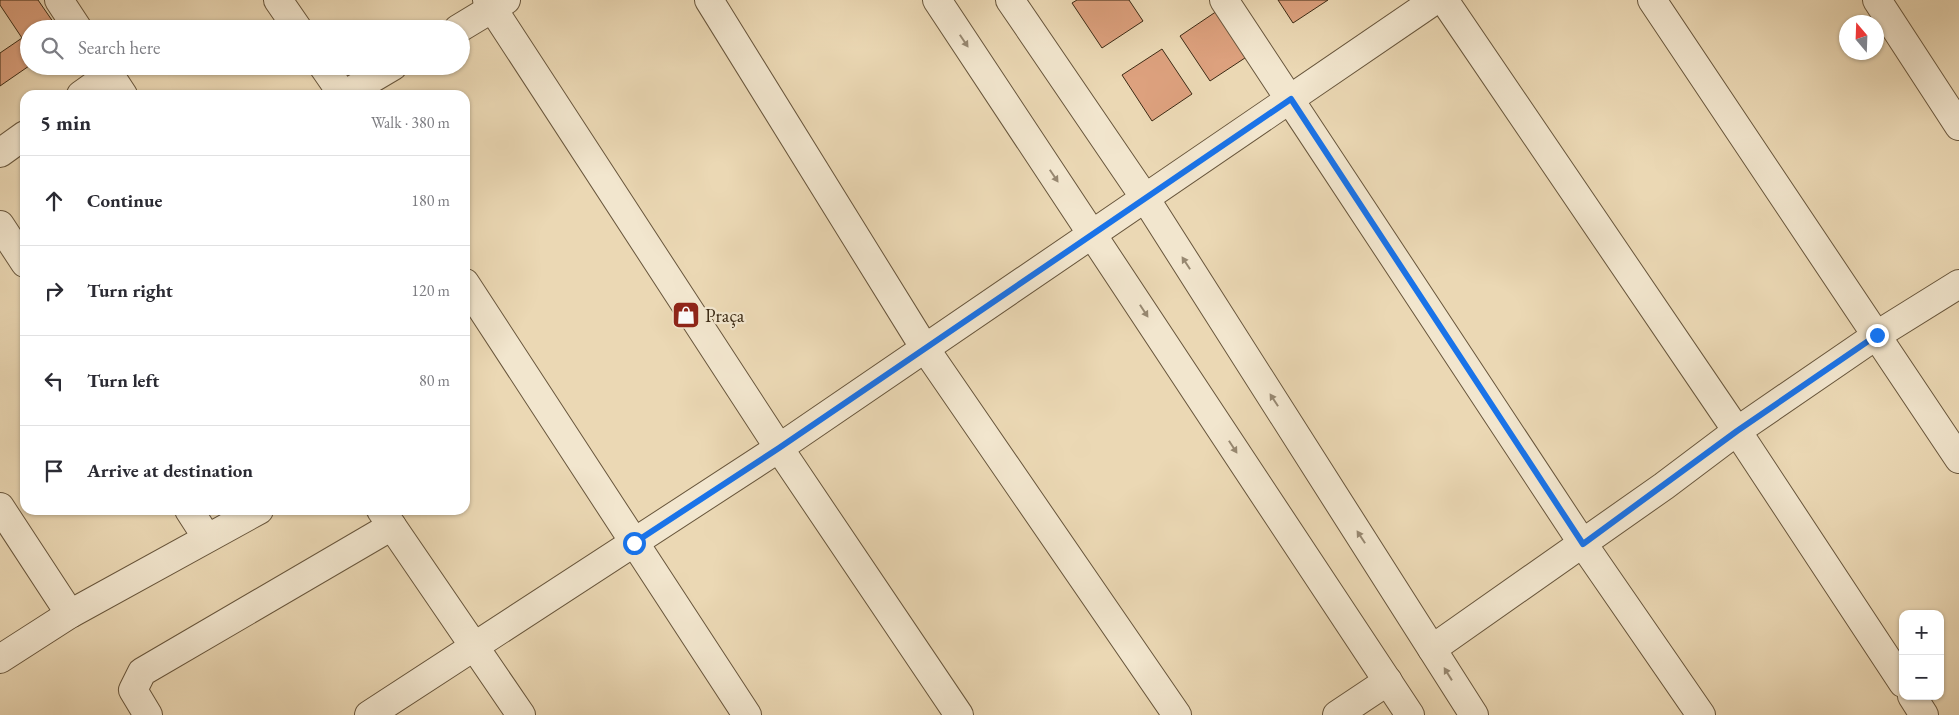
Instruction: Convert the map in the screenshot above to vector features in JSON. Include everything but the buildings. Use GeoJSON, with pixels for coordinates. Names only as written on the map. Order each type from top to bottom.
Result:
{"type":"FeatureCollection","features":[{"type":"Feature","properties":{"kind":"street"},"geometry":{"type":"LineString","coordinates":[[58,0],[72,20]]}},
{"type":"Feature","properties":{"kind":"street"},"geometry":{"type":"LineString","coordinates":[[278,0],[292,20]]}},
{"type":"Feature","properties":{"kind":"street"},"geometry":{"type":"LineString","coordinates":[[709,0],[924,347],[1177,715]]}},
{"type":"Feature","properties":{"kind":"street"},"geometry":{"type":"LineString","coordinates":[[937,0],[1410,715]]}},
{"type":"Feature","properties":{"kind":"street"},"geometry":{"type":"LineString","coordinates":[[1010,0],[1145,198],[1474,715]]}},
{"type":"Feature","properties":{"kind":"street"},"geometry":{"type":"LineString","coordinates":[[1224,0],[1583,544],[1701,715]]}},
{"type":"Feature","properties":{"kind":"street"},"geometry":{"type":"LineString","coordinates":[[377,713],[472,647],[779,448],[924,347],[1436,0]]}},
{"type":"Feature","properties":{"kind":"street"},"geometry":{"type":"LineString","coordinates":[[1444,0],[1737,431],[1899,677]]}},
{"type":"Feature","properties":{"kind":"street"},"geometry":{"type":"LineString","coordinates":[[1652,0],[1959,459]]}},
{"type":"Feature","properties":{"kind":"street"},"geometry":{"type":"LineString","coordinates":[[1877,0],[1959,126]]}},
{"type":"Feature","properties":{"kind":"street"},"geometry":{"type":"LineString","coordinates":[[470,21],[495,3],[779,448],[959,715]]}},
{"type":"Feature","properties":{"kind":"street"},"geometry":{"type":"LineString","coordinates":[[329,75],[340,90]]}},
{"type":"Feature","properties":{"kind":"street"},"geometry":{"type":"LineString","coordinates":[[352,90],[377,75]]}},
{"type":"Feature","properties":{"kind":"street"},"geometry":{"type":"LineString","coordinates":[[91,90],[112,79]]}},
{"type":"Feature","properties":{"kind":"street"},"geometry":{"type":"LineString","coordinates":[[0,153],[20,139]]}},
{"type":"Feature","properties":{"kind":"street"},"geometry":{"type":"LineString","coordinates":[[0,225],[20,255]]}},
{"type":"Feature","properties":{"kind":"street"},"geometry":{"type":"LineString","coordinates":[[1432,649],[1583,544],[1737,431],[1877,335],[1959,284]]}},
{"type":"Feature","properties":{"kind":"street"},"geometry":{"type":"LineString","coordinates":[[470,291],[746,715]]}},
{"type":"Feature","properties":{"kind":"street"},"geometry":{"type":"LineString","coordinates":[[0,507],[70,614]]}},
{"type":"Feature","properties":{"kind":"street"},"geometry":{"type":"LineString","coordinates":[[192,515],[207,538]]}},
{"type":"Feature","properties":{"kind":"street"},"geometry":{"type":"LineString","coordinates":[[0,659],[70,614],[251,515]]}},
{"type":"Feature","properties":{"kind":"street"},"geometry":{"type":"LineString","coordinates":[[148,715],[133,690],[142,672],[386,518],[520,715]]}},
{"type":"Feature","properties":{"kind":"street"},"geometry":{"type":"LineString","coordinates":[[1337,715],[1388,681]]}},
{"type":"Feature","properties":{"kind":"street"},"geometry":{"type":"LineString","coordinates":[[1915,700],[1924,715]]}},
{"type":"Feature","properties":{"kind":"place","name":"Praça"},"geometry":{"type":"Point","coordinates":[686,315]}},
{"type":"Feature","properties":{"kind":"route"},"geometry":{"type":"LineString","coordinates":[[634,543],[779,448],[924,347],[1291,99],[1583,544],[1737,431],[1877,335]]}}]}
